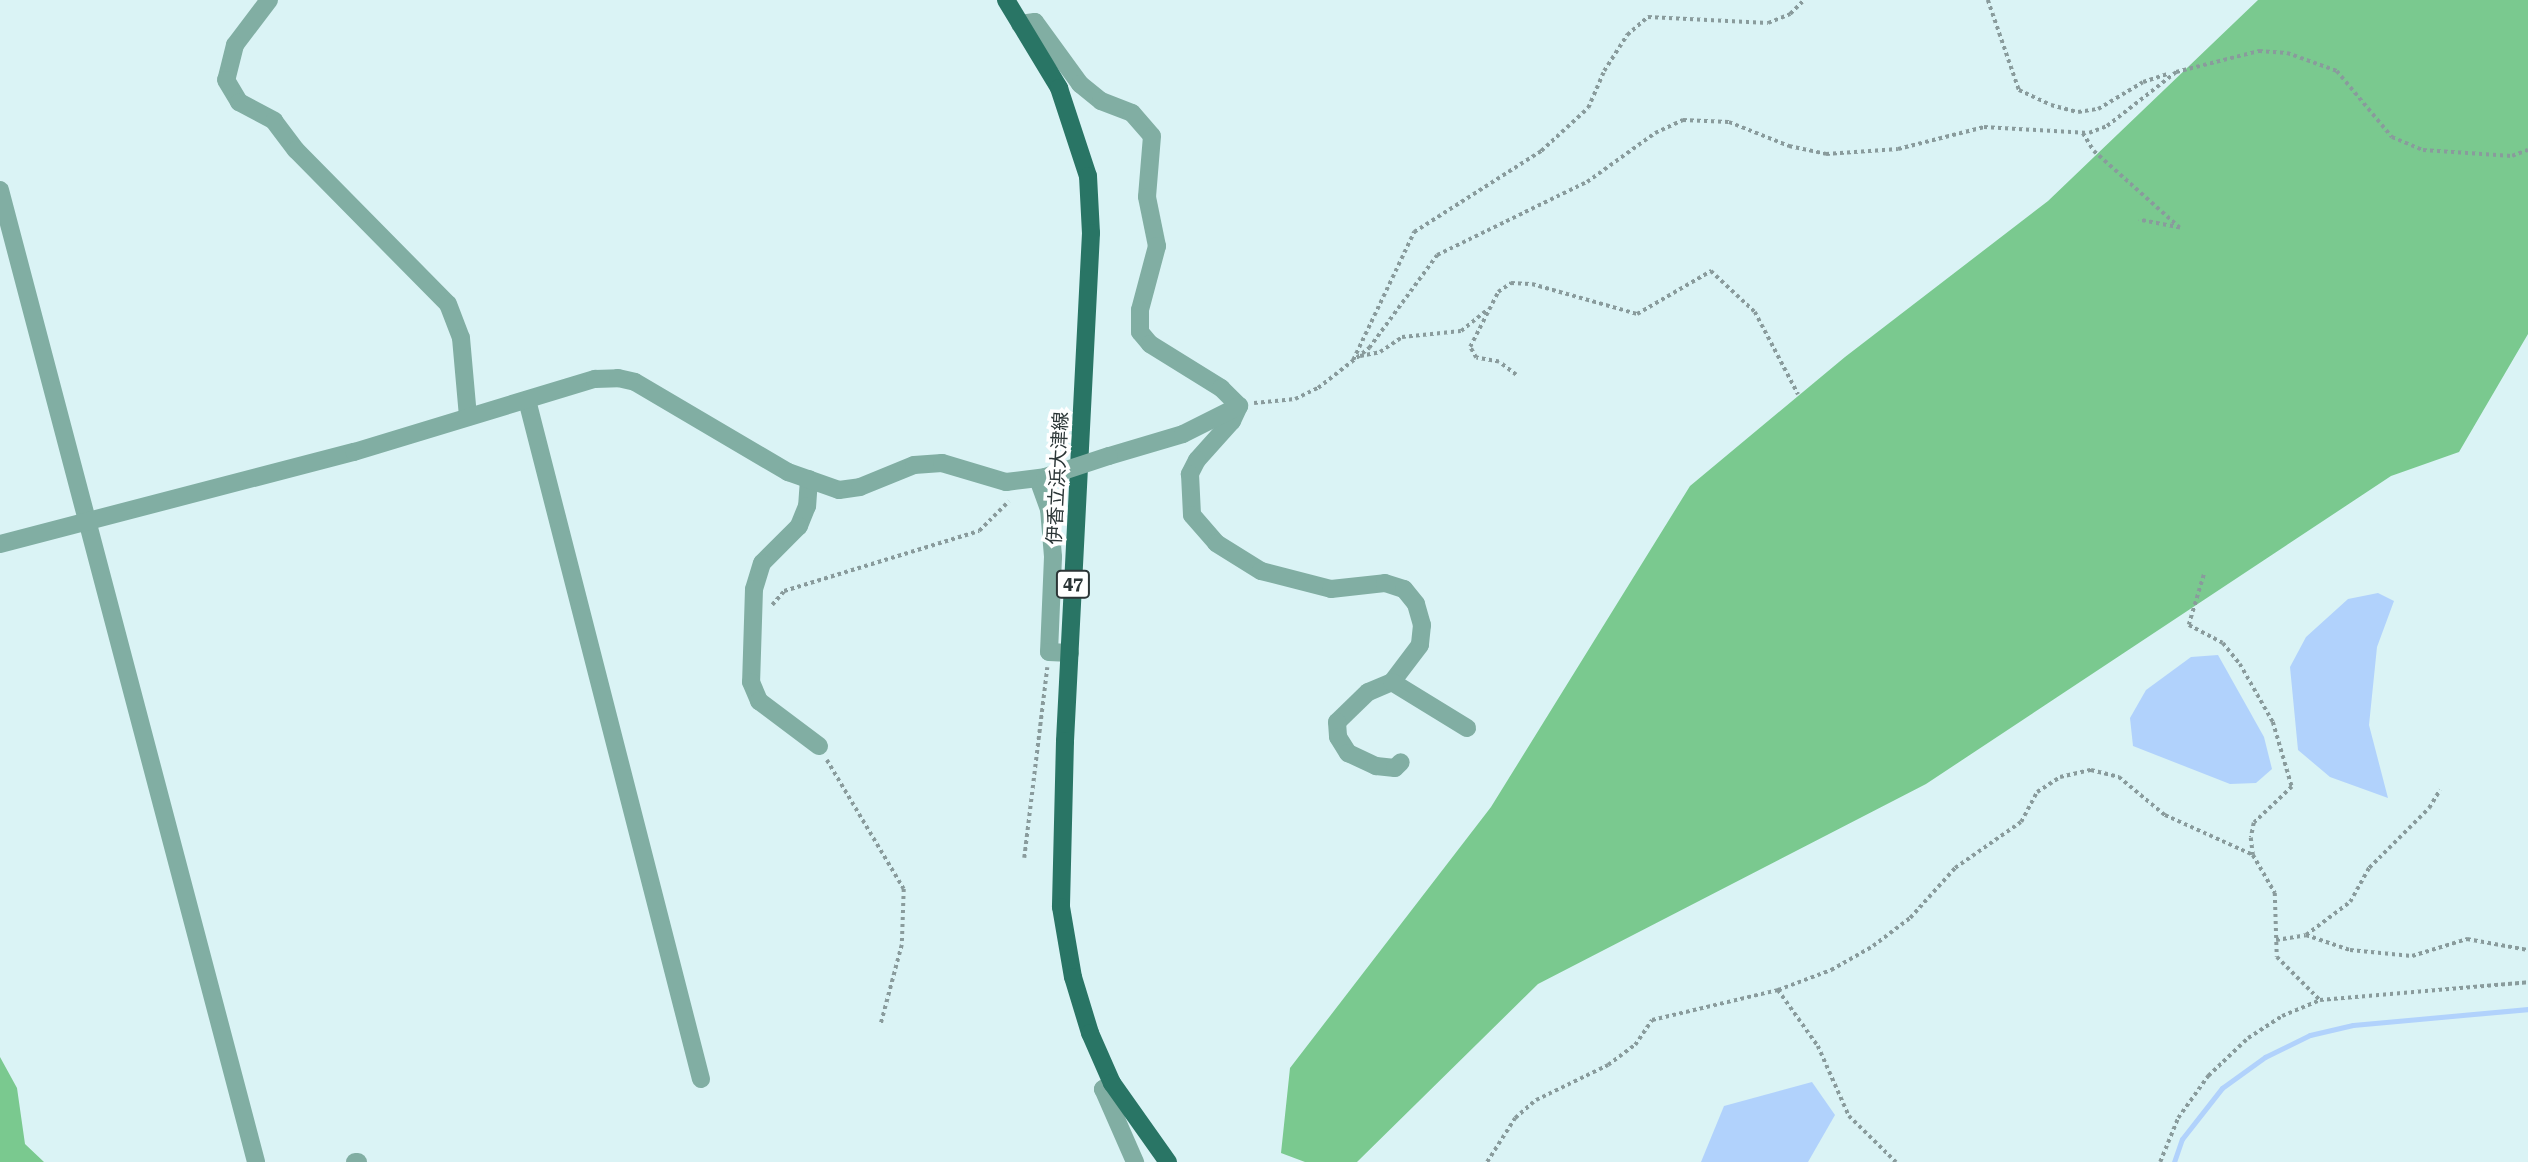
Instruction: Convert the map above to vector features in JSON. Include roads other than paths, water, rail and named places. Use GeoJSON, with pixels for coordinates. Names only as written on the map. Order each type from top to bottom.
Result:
{"type":"FeatureCollection","features":[{"type":"Feature","properties":{"kind":"main road","name":"伊香立浜大津線"},"geometry":{"type":"LineString","coordinates":[[1006,0],[1059,88],[1088,176],[1091,233],[1070,653],[1061,907],[1073,977],[1090,1034],[1112,1083],[1168,1162]]}},
{"type":"Feature","properties":{"kind":"street"},"geometry":{"type":"LineString","coordinates":[[269,0],[235,45],[226,80],[239,103],[274,121],[296,150],[448,304],[461,338],[468,417]]}},
{"type":"Feature","properties":{"kind":"street"},"geometry":{"type":"LineString","coordinates":[[1020,24],[1035,22],[1080,84],[1101,102],[1132,113],[1152,136],[1147,197],[1157,246],[1140,310],[1140,332],[1150,344],[1221,388],[1238,406]]}},
{"type":"Feature","properties":{"kind":"street"},"geometry":{"type":"LineString","coordinates":[[0,190],[256,1162]]}},
{"type":"Feature","properties":{"kind":"street"},"geometry":{"type":"LineString","coordinates":[[0,544],[354,452],[595,379],[635,382],[737,445],[839,490],[860,487],[914,465],[942,463],[1006,482],[1037,479],[1183,434],[1238,406]]}},
{"type":"Feature","properties":{"kind":"street"},"geometry":{"type":"LineString","coordinates":[[527,400],[701,1079]]}},
{"type":"Feature","properties":{"kind":"street"},"geometry":{"type":"LineString","coordinates":[[1238,406],[1232,421],[1197,460],[1190,474],[1192,515],[1216,542],[1261,571],[1331,589],[1385,583],[1404,589],[1416,604],[1422,625],[1420,645],[1392,682],[1368,692],[1345,709],[1337,722],[1338,737],[1348,752],[1376,766],[1395,768],[1401,762]]}},
{"type":"Feature","properties":{"kind":"street"},"geometry":{"type":"LineString","coordinates":[[809,479],[807,506],[799,526],[761,563],[754,589],[751,682],[759,701],[819,746]]}},
{"type":"Feature","properties":{"kind":"street"},"geometry":{"type":"LineString","coordinates":[[1037,479],[1049,509],[1053,557],[1049,652],[1070,653]]}},
{"type":"Feature","properties":{"kind":"street"},"geometry":{"type":"LineString","coordinates":[[1392,682],[1467,728]]}},
{"type":"Feature","properties":{"kind":"street"},"geometry":{"type":"LineString","coordinates":[[1112,1083],[1103,1088],[1135,1162]]}},
{"type":"Feature","properties":{"kind":"water"},"geometry":{"type":"Polygon","coordinates":[[[2378,593],[2394,601],[2377,647],[2369,725],[2388,798],[2330,777],[2298,750],[2290,667],[2306,637],[2348,599],[2378,593]]]}},
{"type":"Feature","properties":{"kind":"water"},"geometry":{"type":"Polygon","coordinates":[[[2218,655],[2264,737],[2272,769],[2256,783],[2230,784],[2133,746],[2130,718],[2146,690],[2191,657],[2218,655]]]}},
{"type":"Feature","properties":{"kind":"water"},"geometry":{"type":"Polygon","coordinates":[[[1812,1082],[1835,1115],[1808,1162],[1701,1162],[1724,1106],[1812,1082]]]}},
{"type":"Feature","properties":{"kind":"waterway"},"geometry":{"type":"LineString","coordinates":[[2174,1162],[2182,1139],[2222,1088],[2265,1057],[2310,1035],[2353,1025],[2528,1009]]}}]}
